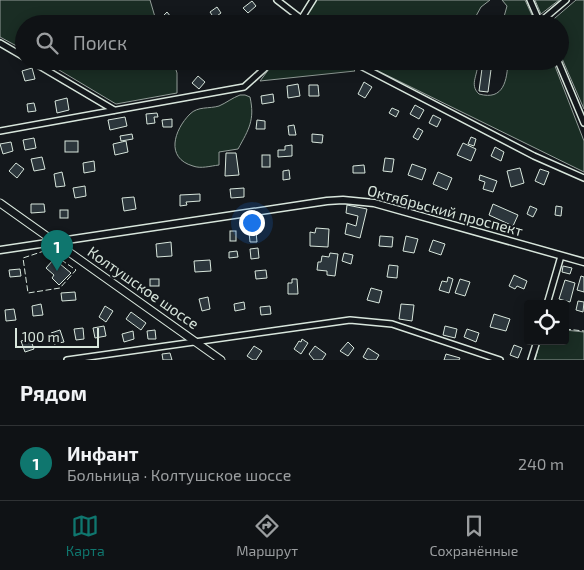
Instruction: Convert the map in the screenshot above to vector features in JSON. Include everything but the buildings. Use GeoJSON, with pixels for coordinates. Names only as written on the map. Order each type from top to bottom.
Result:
{"type":"FeatureCollection","features":[{"type":"Feature","properties":{"kind":"main road","name":"Колтушское шоссе"},"geometry":{"type":"LineString","coordinates":[[0,203],[221,360]]}},
{"type":"Feature","properties":{"kind":"street"},"geometry":{"type":"LineString","coordinates":[[277,0],[293,15]]}},
{"type":"Feature","properties":{"kind":"street"},"geometry":{"type":"LineString","coordinates":[[304,15],[313,0]]}},
{"type":"Feature","properties":{"kind":"street"},"geometry":{"type":"LineString","coordinates":[[530,0],[537,15]]}},
{"type":"Feature","properties":{"kind":"street"},"geometry":{"type":"LineString","coordinates":[[549,15],[566,0]]}},
{"type":"Feature","properties":{"kind":"street"},"geometry":{"type":"LineString","coordinates":[[0,43],[15,52]]}},
{"type":"Feature","properties":{"kind":"street"},"geometry":{"type":"LineString","coordinates":[[46,70],[114,110]]}},
{"type":"Feature","properties":{"kind":"street"},"geometry":{"type":"LineString","coordinates":[[0,131],[244,87],[261,70]]}},
{"type":"Feature","properties":{"kind":"street"},"geometry":{"type":"LineString","coordinates":[[368,70],[534,156],[584,178]]}},
{"type":"Feature","properties":{"kind":"street"},"geometry":{"type":"LineString","coordinates":[[562,70],[584,123]]}},
{"type":"Feature","properties":{"kind":"street","name":"Октябрьский проспект"},"geometry":{"type":"LineString","coordinates":[[0,250],[209,218],[343,200],[374,202],[584,262]]}},
{"type":"Feature","properties":{"kind":"street"},"geometry":{"type":"LineString","coordinates":[[548,300],[561,256]]}},
{"type":"Feature","properties":{"kind":"street"},"geometry":{"type":"LineString","coordinates":[[67,360],[350,320],[392,324],[500,360]]}},
{"type":"Feature","properties":{"kind":"street"},"geometry":{"type":"LineString","coordinates":[[531,360],[536,345]]}},
{"type":"Feature","properties":{"kind":"green space"},"geometry":{"type":"Polygon","coordinates":[[[0,0],[150,0],[154,15],[15,15],[15,45],[0,37],[0,0]]]}},
{"type":"Feature","properties":{"kind":"green space"},"geometry":{"type":"Polygon","coordinates":[[[316,0],[490,0],[481,7],[477,15],[307,15],[316,0]]]}},
{"type":"Feature","properties":{"kind":"green space"},"geometry":{"type":"Polygon","coordinates":[[[502,0],[525,0],[532,15],[504,15],[507,6],[502,0]]]}},
{"type":"Feature","properties":{"kind":"green space"},"geometry":{"type":"Polygon","coordinates":[[[535,0],[559,0],[541,14],[535,0]]]}},
{"type":"Feature","properties":{"kind":"green space"},"geometry":{"type":"Polygon","coordinates":[[[576,0],[584,0],[584,109],[567,70],[569,70],[569,15],[558,15],[576,0]]]}},
{"type":"Feature","properties":{"kind":"green space"},"geometry":{"type":"Polygon","coordinates":[[[59,70],[176,70],[177,93],[116,104],[59,70]]]}},
{"type":"Feature","properties":{"kind":"green space"},"geometry":{"type":"Polygon","coordinates":[[[268,70],[355,71],[260,81],[268,70]]]}},
{"type":"Feature","properties":{"kind":"green space"},"geometry":{"type":"Polygon","coordinates":[[[376,70],[476,70],[474,86],[479,94],[487,95],[499,92],[505,82],[507,70],[556,70],[584,141],[584,172],[376,70]]]}},
{"type":"Feature","properties":{"kind":"green space"},"geometry":{"type":"Polygon","coordinates":[[[240,95],[250,97],[252,112],[248,130],[238,149],[219,152],[219,165],[206,167],[193,166],[178,157],[175,143],[177,135],[184,120],[193,111],[219,106],[240,95]]]}},
{"type":"Feature","properties":{"kind":"green space"},"geometry":{"type":"Polygon","coordinates":[[[569,330],[584,332],[584,360],[535,360],[539,345],[569,345],[569,330]]]}},
{"type":"Feature","properties":{"kind":"fence"},"geometry":{"type":"LineString","coordinates":[[47,250],[76,270],[60,288],[28,293],[23,258],[47,250]]}},
{"type":"Feature","properties":{"kind":"fence"},"geometry":{"type":"LineString","coordinates":[[569,329],[584,331]]}},
{"type":"Feature","properties":{"kind":"place","name":"Инфант"},"geometry":{"type":"Point","coordinates":[57,271]}}]}
